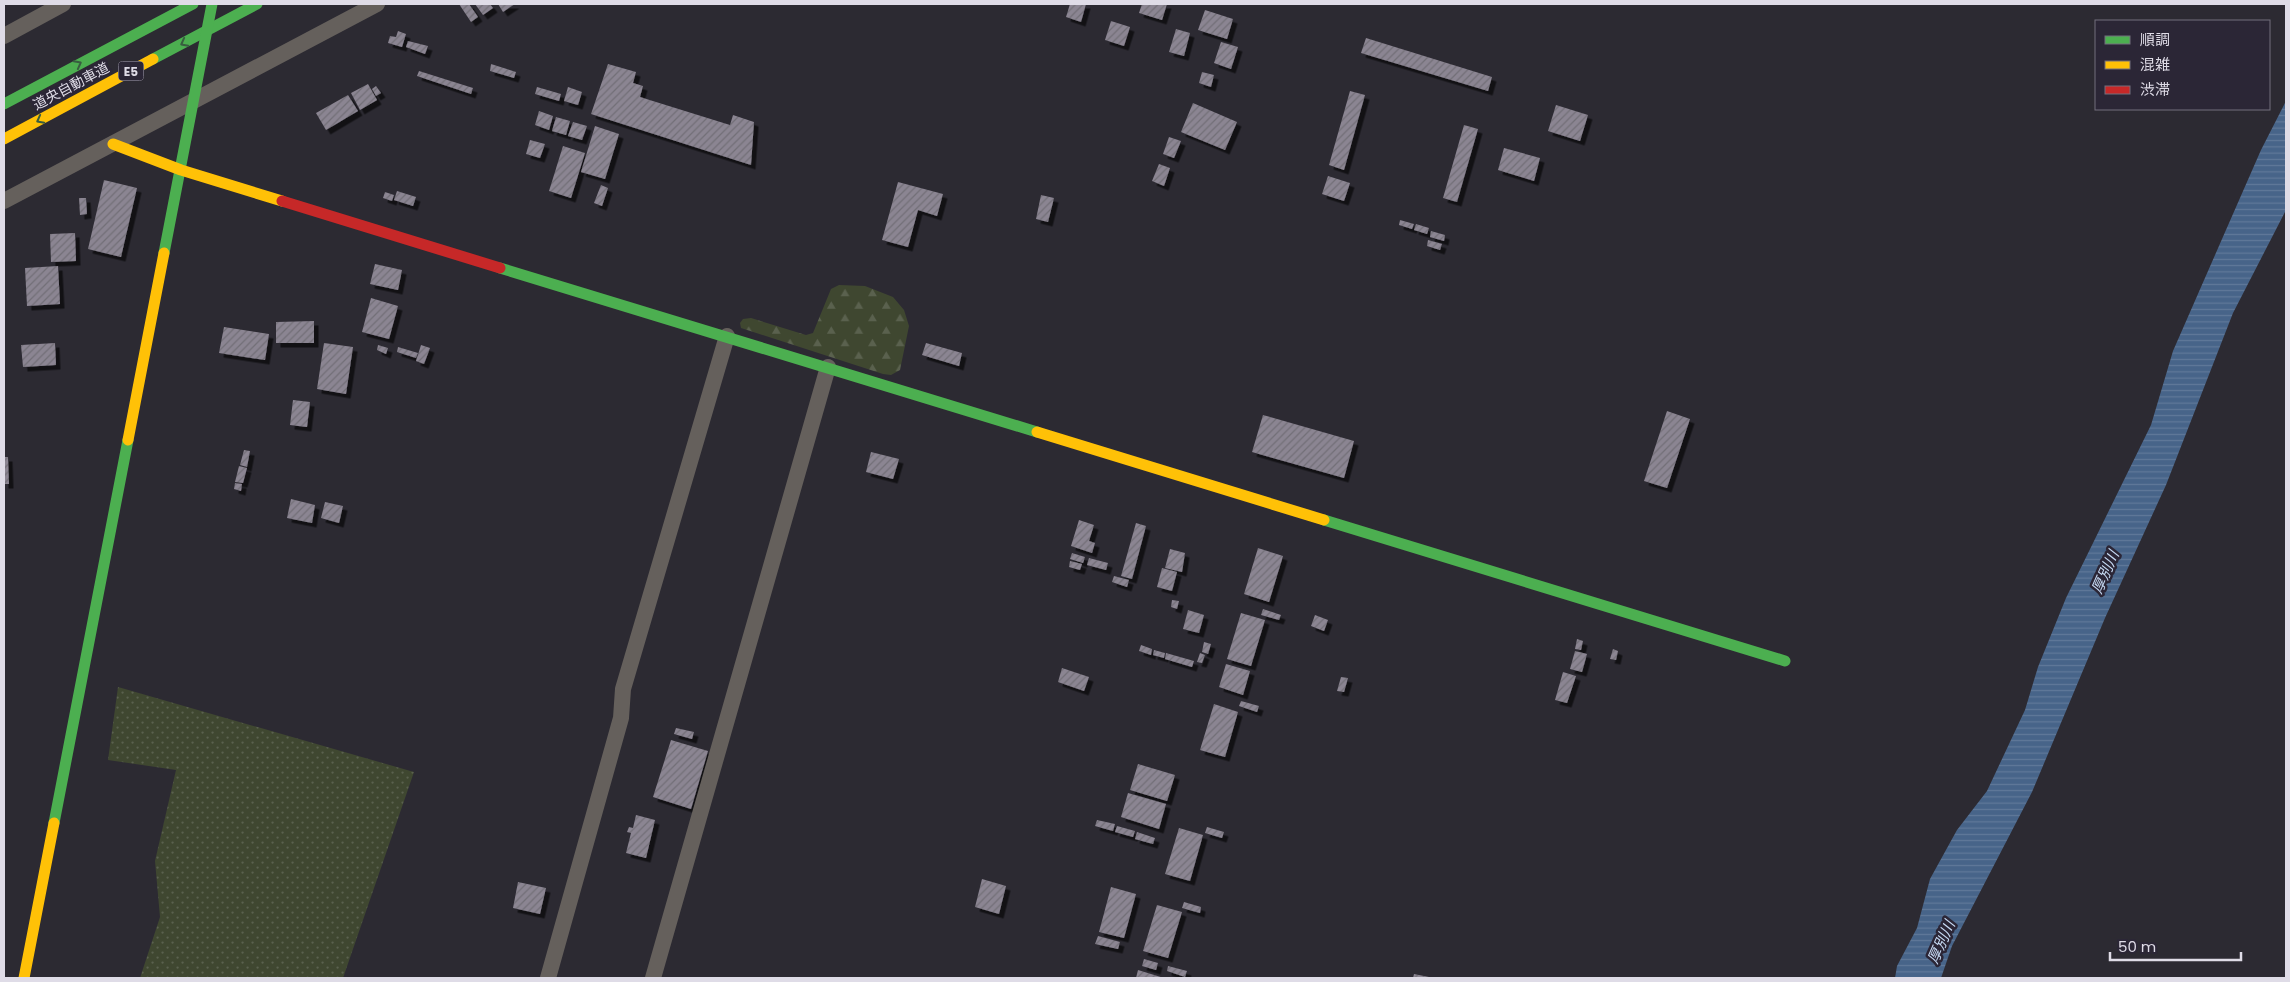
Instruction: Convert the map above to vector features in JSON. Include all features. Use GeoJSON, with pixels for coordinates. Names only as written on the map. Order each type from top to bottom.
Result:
{"type":"FeatureCollection","features":[{"type":"Feature","properties":{"kind":"main road","name":"道央自動車道"},"geometry":{"type":"LineString","coordinates":[[4,104],[192,4]]}},
{"type":"Feature","properties":{"kind":"main road"},"geometry":{"type":"LineString","coordinates":[[24,978],[212,4]]}},
{"type":"Feature","properties":{"kind":"main road","name":"道央自動車道"},"geometry":{"type":"LineString","coordinates":[[4,139],[258,4]]}},
{"type":"Feature","properties":{"kind":"main road"},"geometry":{"type":"LineString","coordinates":[[113,144],[181,170],[1785,661]]}},
{"type":"Feature","properties":{"kind":"street"},"geometry":{"type":"LineString","coordinates":[[4,36],[63,4]]}},
{"type":"Feature","properties":{"kind":"street"},"geometry":{"type":"LineString","coordinates":[[4,201],[377,4]]}},
{"type":"Feature","properties":{"kind":"street"},"geometry":{"type":"LineString","coordinates":[[548,978],[620,718],[623,689],[727,336]]}},
{"type":"Feature","properties":{"kind":"street"},"geometry":{"type":"LineString","coordinates":[[653,978],[828,367]]}},
{"type":"Feature","properties":{"kind":"green space"},"geometry":{"type":"Polygon","coordinates":[[[839,285],[865,286],[893,297],[904,310],[909,326],[900,370],[891,375],[883,374],[741,328],[740,323],[743,319],[751,318],[806,335],[813,333],[831,289],[839,285]]]}},
{"type":"Feature","properties":{"kind":"green space"},"geometry":{"type":"Polygon","coordinates":[[[118,687],[414,772],[343,978],[140,978],[160,917],[155,861],[176,770],[108,760],[118,687]]]}},
{"type":"Feature","properties":{"kind":"water","name":"厚別川"},"geometry":{"type":"Polygon","coordinates":[[[2286,101],[2286,210],[2233,313],[2166,485],[2105,618],[2032,792],[1952,946],[1941,978],[1895,978],[1897,966],[1917,928],[1930,879],[1957,830],[1987,791],[2025,710],[2038,667],[2066,598],[2151,425],[2173,351],[2261,150],[2286,101]]]}},
{"type":"Feature","properties":{"kind":"building"},"geometry":{"type":"Polygon","coordinates":[[[459,4],[469,4],[478,17],[471,22],[459,4]]]}},
{"type":"Feature","properties":{"kind":"building"},"geometry":{"type":"Polygon","coordinates":[[[475,4],[490,4],[493,8],[483,15],[475,4]]]}},
{"type":"Feature","properties":{"kind":"building"},"geometry":{"type":"Polygon","coordinates":[[[498,4],[515,4],[503,12],[498,4]]]}},
{"type":"Feature","properties":{"kind":"building"},"geometry":{"type":"Polygon","coordinates":[[[1070,4],[1086,4],[1081,22],[1066,17],[1070,4]]]}},
{"type":"Feature","properties":{"kind":"building"},"geometry":{"type":"Polygon","coordinates":[[[1142,4],[1167,4],[1162,20],[1139,13],[1142,4]]]}},
{"type":"Feature","properties":{"kind":"building"},"geometry":{"type":"Polygon","coordinates":[[[1205,10],[1233,19],[1227,39],[1198,30],[1205,10]]]}},
{"type":"Feature","properties":{"kind":"building"},"geometry":{"type":"Polygon","coordinates":[[[1111,21],[1130,27],[1124,46],[1105,40],[1111,21]]]}},
{"type":"Feature","properties":{"kind":"building"},"geometry":{"type":"Polygon","coordinates":[[[1176,29],[1190,33],[1184,56],[1169,52],[1176,29]]]}},
{"type":"Feature","properties":{"kind":"building"},"geometry":{"type":"Polygon","coordinates":[[[398,31],[406,34],[402,47],[388,43],[390,36],[396,37],[398,31]]]}},
{"type":"Feature","properties":{"kind":"building"},"geometry":{"type":"Polygon","coordinates":[[[1366,38],[1492,77],[1488,91],[1361,53],[1366,38]]]}},
{"type":"Feature","properties":{"kind":"building"},"geometry":{"type":"Polygon","coordinates":[[[408,41],[428,46],[425,54],[406,47],[408,41]]]}},
{"type":"Feature","properties":{"kind":"building"},"geometry":{"type":"Polygon","coordinates":[[[1221,42],[1238,47],[1231,69],[1214,63],[1221,42]]]}},
{"type":"Feature","properties":{"kind":"building"},"geometry":{"type":"Polygon","coordinates":[[[491,64],[516,72],[514,78],[490,71],[491,64]]]}},
{"type":"Feature","properties":{"kind":"building"},"geometry":{"type":"Polygon","coordinates":[[[608,64],[636,72],[633,83],[643,86],[640,97],[730,125],[733,115],[754,122],[751,165],[591,114],[608,64]]]}},
{"type":"Feature","properties":{"kind":"building"},"geometry":{"type":"Polygon","coordinates":[[[419,71],[473,88],[471,94],[417,76],[419,71]]]}},
{"type":"Feature","properties":{"kind":"building"},"geometry":{"type":"Polygon","coordinates":[[[1202,72],[1214,75],[1211,87],[1199,83],[1202,72]]]}},
{"type":"Feature","properties":{"kind":"building"},"geometry":{"type":"Polygon","coordinates":[[[368,84],[377,100],[360,110],[351,93],[368,84]]]}},
{"type":"Feature","properties":{"kind":"building"},"geometry":{"type":"Polygon","coordinates":[[[376,86],[381,93],[376,96],[372,89],[376,86]]]}},
{"type":"Feature","properties":{"kind":"building"},"geometry":{"type":"Polygon","coordinates":[[[537,87],[561,94],[559,101],[535,94],[537,87]]]}},
{"type":"Feature","properties":{"kind":"building"},"geometry":{"type":"Polygon","coordinates":[[[568,87],[582,92],[578,105],[564,101],[568,87]]]}},
{"type":"Feature","properties":{"kind":"building"},"geometry":{"type":"Polygon","coordinates":[[[1350,91],[1365,95],[1344,170],[1329,165],[1350,91]]]}},
{"type":"Feature","properties":{"kind":"building"},"geometry":{"type":"Polygon","coordinates":[[[348,95],[358,111],[326,130],[316,113],[348,95]]]}},
{"type":"Feature","properties":{"kind":"building"},"geometry":{"type":"Polygon","coordinates":[[[1193,103],[1237,122],[1225,150],[1181,132],[1193,103]]]}},
{"type":"Feature","properties":{"kind":"building"},"geometry":{"type":"Polygon","coordinates":[[[1556,105],[1588,115],[1580,141],[1548,131],[1556,105]]]}},
{"type":"Feature","properties":{"kind":"building"},"geometry":{"type":"Polygon","coordinates":[[[539,111],[553,116],[549,130],[535,125],[539,111]]]}},
{"type":"Feature","properties":{"kind":"building"},"geometry":{"type":"Polygon","coordinates":[[[556,117],[570,121],[566,135],[552,131],[556,117]]]}},
{"type":"Feature","properties":{"kind":"building"},"geometry":{"type":"Polygon","coordinates":[[[573,122],[587,126],[582,140],[568,136],[573,122]]]}},
{"type":"Feature","properties":{"kind":"building"},"geometry":{"type":"Polygon","coordinates":[[[1464,125],[1478,129],[1457,202],[1443,198],[1464,125]]]}},
{"type":"Feature","properties":{"kind":"building"},"geometry":{"type":"Polygon","coordinates":[[[595,126],[619,134],[605,179],[581,172],[595,126]]]}},
{"type":"Feature","properties":{"kind":"building"},"geometry":{"type":"Polygon","coordinates":[[[1169,137],[1181,141],[1174,158],[1163,154],[1169,137]]]}},
{"type":"Feature","properties":{"kind":"building"},"geometry":{"type":"Polygon","coordinates":[[[530,140],[545,144],[540,158],[526,154],[530,140]]]}},
{"type":"Feature","properties":{"kind":"building"},"geometry":{"type":"Polygon","coordinates":[[[563,146],[585,153],[571,198],[549,191],[563,146]]]}},
{"type":"Feature","properties":{"kind":"building"},"geometry":{"type":"Polygon","coordinates":[[[1504,148],[1540,158],[1534,181],[1498,170],[1504,148]]]}},
{"type":"Feature","properties":{"kind":"building"},"geometry":{"type":"Polygon","coordinates":[[[1159,164],[1170,168],[1164,186],[1152,181],[1159,164]]]}},
{"type":"Feature","properties":{"kind":"building"},"geometry":{"type":"Polygon","coordinates":[[[1328,176],[1350,183],[1344,201],[1322,194],[1328,176]]]}},
{"type":"Feature","properties":{"kind":"building"},"geometry":{"type":"Polygon","coordinates":[[[104,180],[137,188],[121,257],[88,249],[104,180]]]}},
{"type":"Feature","properties":{"kind":"building"},"geometry":{"type":"Polygon","coordinates":[[[898,182],[943,194],[937,216],[918,210],[908,247],[882,240],[898,182]]]}},
{"type":"Feature","properties":{"kind":"building"},"geometry":{"type":"Polygon","coordinates":[[[601,185],[608,188],[602,206],[594,203],[601,185]]]}},
{"type":"Feature","properties":{"kind":"building"},"geometry":{"type":"Polygon","coordinates":[[[397,191],[416,197],[413,206],[394,200],[397,191]]]}},
{"type":"Feature","properties":{"kind":"building"},"geometry":{"type":"Polygon","coordinates":[[[385,192],[394,195],[392,201],[383,198],[385,192]]]}},
{"type":"Feature","properties":{"kind":"building"},"geometry":{"type":"Polygon","coordinates":[[[1041,195],[1054,198],[1048,222],[1036,219],[1041,195]]]}},
{"type":"Feature","properties":{"kind":"building"},"geometry":{"type":"Polygon","coordinates":[[[79,198],[86,198],[87,214],[80,215],[79,198]]]}},
{"type":"Feature","properties":{"kind":"building"},"geometry":{"type":"Polygon","coordinates":[[[1400,220],[1414,224],[1412,229],[1399,225],[1400,220]]]}},
{"type":"Feature","properties":{"kind":"building"},"geometry":{"type":"Polygon","coordinates":[[[1416,224],[1429,228],[1427,234],[1414,230],[1416,224]]]}},
{"type":"Feature","properties":{"kind":"building"},"geometry":{"type":"Polygon","coordinates":[[[1431,231],[1445,235],[1444,241],[1430,237],[1431,231]]]}},
{"type":"Feature","properties":{"kind":"building"},"geometry":{"type":"Polygon","coordinates":[[[75,233],[76,261],[51,262],[50,234],[75,233]]]}},
{"type":"Feature","properties":{"kind":"building"},"geometry":{"type":"Polygon","coordinates":[[[1428,240],[1442,244],[1440,250],[1427,246],[1428,240]]]}},
{"type":"Feature","properties":{"kind":"building"},"geometry":{"type":"Polygon","coordinates":[[[375,264],[402,270],[398,290],[370,284],[375,264]]]}},
{"type":"Feature","properties":{"kind":"building"},"geometry":{"type":"Polygon","coordinates":[[[58,266],[60,304],[27,306],[25,268],[58,266]]]}},
{"type":"Feature","properties":{"kind":"building"},"geometry":{"type":"Polygon","coordinates":[[[371,298],[398,306],[389,339],[362,332],[371,298]]]}},
{"type":"Feature","properties":{"kind":"building"},"geometry":{"type":"Polygon","coordinates":[[[314,321],[314,343],[276,343],[276,322],[314,321]]]}},
{"type":"Feature","properties":{"kind":"building"},"geometry":{"type":"Polygon","coordinates":[[[224,327],[269,334],[265,360],[219,353],[224,327]]]}},
{"type":"Feature","properties":{"kind":"building"},"geometry":{"type":"Polygon","coordinates":[[[55,343],[56,365],[23,367],[21,345],[55,343]]]}},
{"type":"Feature","properties":{"kind":"building"},"geometry":{"type":"Polygon","coordinates":[[[324,343],[353,347],[346,394],[317,389],[324,343]]]}},
{"type":"Feature","properties":{"kind":"building"},"geometry":{"type":"Polygon","coordinates":[[[926,343],[962,353],[959,366],[922,355],[926,343]]]}},
{"type":"Feature","properties":{"kind":"building"},"geometry":{"type":"Polygon","coordinates":[[[378,345],[388,348],[386,354],[377,350],[378,345]]]}},
{"type":"Feature","properties":{"kind":"building"},"geometry":{"type":"Polygon","coordinates":[[[421,345],[430,348],[424,364],[416,361],[421,345]]]}},
{"type":"Feature","properties":{"kind":"building"},"geometry":{"type":"Polygon","coordinates":[[[398,347],[418,353],[416,358],[397,352],[398,347]]]}},
{"type":"Feature","properties":{"kind":"building"},"geometry":{"type":"Polygon","coordinates":[[[293,400],[310,402],[307,427],[290,425],[293,400]]]}},
{"type":"Feature","properties":{"kind":"building"},"geometry":{"type":"Polygon","coordinates":[[[1667,411],[1690,419],[1667,488],[1644,481],[1667,411]]]}},
{"type":"Feature","properties":{"kind":"building"},"geometry":{"type":"Polygon","coordinates":[[[1263,415],[1354,441],[1344,478],[1252,452],[1263,415]]]}},
{"type":"Feature","properties":{"kind":"building"},"geometry":{"type":"Polygon","coordinates":[[[244,450],[250,451],[247,467],[240,465],[244,450]]]}},
{"type":"Feature","properties":{"kind":"building"},"geometry":{"type":"Polygon","coordinates":[[[871,452],[899,459],[893,479],[866,472],[871,452]]]}},
{"type":"Feature","properties":{"kind":"building"},"geometry":{"type":"Polygon","coordinates":[[[4,457],[8,457],[9,484],[4,484],[4,457]]]}},
{"type":"Feature","properties":{"kind":"building"},"geometry":{"type":"Polygon","coordinates":[[[239,466],[247,468],[243,483],[235,482],[239,466]]]}},
{"type":"Feature","properties":{"kind":"building"},"geometry":{"type":"Polygon","coordinates":[[[235,483],[242,484],[241,491],[234,489],[235,483]]]}},
{"type":"Feature","properties":{"kind":"building"},"geometry":{"type":"Polygon","coordinates":[[[291,499],[315,505],[312,523],[287,518],[291,499]]]}},
{"type":"Feature","properties":{"kind":"building"},"geometry":{"type":"Polygon","coordinates":[[[325,502],[343,506],[339,523],[321,518],[325,502]]]}},
{"type":"Feature","properties":{"kind":"building"},"geometry":{"type":"Polygon","coordinates":[[[1079,520],[1094,525],[1089,541],[1095,543],[1092,553],[1071,546],[1079,520]]]}},
{"type":"Feature","properties":{"kind":"building"},"geometry":{"type":"Polygon","coordinates":[[[1136,523],[1146,526],[1132,579],[1121,576],[1136,523]]]}},
{"type":"Feature","properties":{"kind":"building"},"geometry":{"type":"Polygon","coordinates":[[[1258,548],[1283,556],[1269,602],[1244,594],[1258,548]]]}},
{"type":"Feature","properties":{"kind":"building"},"geometry":{"type":"Polygon","coordinates":[[[1170,549],[1185,553],[1182,572],[1165,568],[1170,549]]]}},
{"type":"Feature","properties":{"kind":"building"},"geometry":{"type":"Polygon","coordinates":[[[1072,553],[1085,557],[1083,563],[1070,559],[1072,553]]]}},
{"type":"Feature","properties":{"kind":"building"},"geometry":{"type":"Polygon","coordinates":[[[1089,558],[1108,563],[1106,570],[1087,565],[1089,558]]]}},
{"type":"Feature","properties":{"kind":"building"},"geometry":{"type":"Polygon","coordinates":[[[1070,561],[1082,564],[1080,570],[1069,567],[1070,561]]]}},
{"type":"Feature","properties":{"kind":"building"},"geometry":{"type":"Polygon","coordinates":[[[1162,568],[1177,572],[1172,591],[1157,587],[1162,568]]]}},
{"type":"Feature","properties":{"kind":"building"},"geometry":{"type":"Polygon","coordinates":[[[1114,576],[1129,580],[1127,587],[1112,582],[1114,576]]]}},
{"type":"Feature","properties":{"kind":"building"},"geometry":{"type":"Polygon","coordinates":[[[1172,600],[1179,601],[1177,609],[1171,607],[1172,600]]]}},
{"type":"Feature","properties":{"kind":"building"},"geometry":{"type":"Polygon","coordinates":[[[1263,609],[1281,615],[1279,620],[1261,615],[1263,609]]]}},
{"type":"Feature","properties":{"kind":"building"},"geometry":{"type":"Polygon","coordinates":[[[1188,610],[1204,615],[1199,633],[1183,629],[1188,610]]]}},
{"type":"Feature","properties":{"kind":"building"},"geometry":{"type":"Polygon","coordinates":[[[1241,613],[1265,620],[1251,666],[1227,659],[1241,613]]]}},
{"type":"Feature","properties":{"kind":"building"},"geometry":{"type":"Polygon","coordinates":[[[1315,615],[1328,620],[1324,631],[1311,626],[1315,615]]]}},
{"type":"Feature","properties":{"kind":"building"},"geometry":{"type":"Polygon","coordinates":[[[1577,639],[1583,641],[1581,650],[1575,649],[1577,639]]]}},
{"type":"Feature","properties":{"kind":"building"},"geometry":{"type":"Polygon","coordinates":[[[1204,642],[1211,644],[1208,654],[1202,652],[1204,642]]]}},
{"type":"Feature","properties":{"kind":"building"},"geometry":{"type":"Polygon","coordinates":[[[1141,645],[1152,649],[1151,655],[1139,651],[1141,645]]]}},
{"type":"Feature","properties":{"kind":"building"},"geometry":{"type":"Polygon","coordinates":[[[1613,649],[1618,651],[1616,660],[1610,659],[1613,649]]]}},
{"type":"Feature","properties":{"kind":"building"},"geometry":{"type":"Polygon","coordinates":[[[1154,650],[1165,653],[1164,658],[1153,655],[1154,650]]]}},
{"type":"Feature","properties":{"kind":"building"},"geometry":{"type":"Polygon","coordinates":[[[1575,651],[1587,654],[1582,672],[1570,669],[1575,651]]]}},
{"type":"Feature","properties":{"kind":"building"},"geometry":{"type":"Polygon","coordinates":[[[1166,653],[1194,661],[1192,667],[1165,659],[1166,653]]]}},
{"type":"Feature","properties":{"kind":"building"},"geometry":{"type":"Polygon","coordinates":[[[1200,653],[1205,655],[1202,663],[1197,662],[1200,653]]]}},
{"type":"Feature","properties":{"kind":"building"},"geometry":{"type":"Polygon","coordinates":[[[1226,664],[1250,671],[1243,695],[1219,687],[1226,664]]]}},
{"type":"Feature","properties":{"kind":"building"},"geometry":{"type":"Polygon","coordinates":[[[1062,668],[1089,677],[1084,691],[1058,682],[1062,668]]]}},
{"type":"Feature","properties":{"kind":"building"},"geometry":{"type":"Polygon","coordinates":[[[1563,672],[1576,676],[1567,703],[1555,700],[1563,672]]]}},
{"type":"Feature","properties":{"kind":"building"},"geometry":{"type":"Polygon","coordinates":[[[1341,677],[1348,678],[1344,692],[1337,691],[1341,677]]]}},
{"type":"Feature","properties":{"kind":"building"},"geometry":{"type":"Polygon","coordinates":[[[1241,701],[1259,706],[1257,712],[1239,706],[1241,701]]]}},
{"type":"Feature","properties":{"kind":"building"},"geometry":{"type":"Polygon","coordinates":[[[1214,704],[1238,712],[1225,757],[1200,750],[1214,704]]]}},
{"type":"Feature","properties":{"kind":"building"},"geometry":{"type":"Polygon","coordinates":[[[676,728],[694,732],[692,739],[674,734],[676,728]]]}},
{"type":"Feature","properties":{"kind":"building"},"geometry":{"type":"Polygon","coordinates":[[[671,740],[708,751],[691,809],[653,797],[671,740]]]}},
{"type":"Feature","properties":{"kind":"building"},"geometry":{"type":"Polygon","coordinates":[[[1138,764],[1175,775],[1167,801],[1130,790],[1138,764]]]}},
{"type":"Feature","properties":{"kind":"building"},"geometry":{"type":"Polygon","coordinates":[[[1128,793],[1166,804],[1159,829],[1121,817],[1128,793]]]}},
{"type":"Feature","properties":{"kind":"building"},"geometry":{"type":"Polygon","coordinates":[[[636,815],[655,820],[646,858],[626,853],[631,833],[627,832],[629,827],[633,828],[636,815]]]}},
{"type":"Feature","properties":{"kind":"building"},"geometry":{"type":"Polygon","coordinates":[[[1097,820],[1115,824],[1113,831],[1095,826],[1097,820]]]}},
{"type":"Feature","properties":{"kind":"building"},"geometry":{"type":"Polygon","coordinates":[[[1117,826],[1135,831],[1133,837],[1115,832],[1117,826]]]}},
{"type":"Feature","properties":{"kind":"building"},"geometry":{"type":"Polygon","coordinates":[[[1207,827],[1224,832],[1222,838],[1205,833],[1207,827]]]}},
{"type":"Feature","properties":{"kind":"building"},"geometry":{"type":"Polygon","coordinates":[[[1179,828],[1203,835],[1190,881],[1165,874],[1179,828]]]}},
{"type":"Feature","properties":{"kind":"building"},"geometry":{"type":"Polygon","coordinates":[[[1137,832],[1155,838],[1153,844],[1135,839],[1137,832]]]}},
{"type":"Feature","properties":{"kind":"building"},"geometry":{"type":"Polygon","coordinates":[[[982,879],[1006,886],[999,914],[975,907],[982,879]]]}},
{"type":"Feature","properties":{"kind":"building"},"geometry":{"type":"Polygon","coordinates":[[[518,882],[546,888],[540,914],[513,908],[518,882]]]}},
{"type":"Feature","properties":{"kind":"building"},"geometry":{"type":"Polygon","coordinates":[[[1111,887],[1136,894],[1124,938],[1099,932],[1111,887]]]}},
{"type":"Feature","properties":{"kind":"building"},"geometry":{"type":"Polygon","coordinates":[[[1184,902],[1201,907],[1200,913],[1182,908],[1184,902]]]}},
{"type":"Feature","properties":{"kind":"building"},"geometry":{"type":"Polygon","coordinates":[[[1157,905],[1182,912],[1168,958],[1143,951],[1157,905]]]}},
{"type":"Feature","properties":{"kind":"building"},"geometry":{"type":"Polygon","coordinates":[[[1098,936],[1120,942],[1118,949],[1095,944],[1098,936]]]}},
{"type":"Feature","properties":{"kind":"building"},"geometry":{"type":"Polygon","coordinates":[[[1144,959],[1158,963],[1156,970],[1142,966],[1144,959]]]}},
{"type":"Feature","properties":{"kind":"building"},"geometry":{"type":"Polygon","coordinates":[[[1168,966],[1187,971],[1185,977],[1167,971],[1168,966]]]}},
{"type":"Feature","properties":{"kind":"building"},"geometry":{"type":"Polygon","coordinates":[[[1138,970],[1164,978],[1136,978],[1138,970]]]}},
{"type":"Feature","properties":{"kind":"building"},"geometry":{"type":"Polygon","coordinates":[[[1414,974],[1429,977],[1429,978],[1413,978],[1414,974]]]}},
{"type":"Feature","properties":{"kind":"traffic: fast"},"geometry":{"type":"LineString","coordinates":[[4,104],[193,4]]}},
{"type":"Feature","properties":{"kind":"traffic: fast"},"geometry":{"type":"LineString","coordinates":[[164,253],[212,4]]}},
{"type":"Feature","properties":{"kind":"traffic: fast"},"geometry":{"type":"LineString","coordinates":[[153,59],[257,4]]}},
{"type":"Feature","properties":{"kind":"traffic: fast"},"geometry":{"type":"LineString","coordinates":[[500,268],[1037,432]]}},
{"type":"Feature","properties":{"kind":"traffic: fast"},"geometry":{"type":"LineString","coordinates":[[54,823],[128,440]]}},
{"type":"Feature","properties":{"kind":"traffic: fast"},"geometry":{"type":"LineString","coordinates":[[1324,520],[1785,661]]}},
{"type":"Feature","properties":{"kind":"traffic: slow"},"geometry":{"type":"LineString","coordinates":[[4,139],[153,59]]}},
{"type":"Feature","properties":{"kind":"traffic: slow"},"geometry":{"type":"LineString","coordinates":[[113,144],[181,170],[282,201]]}},
{"type":"Feature","properties":{"kind":"traffic: slow"},"geometry":{"type":"LineString","coordinates":[[128,440],[164,253]]}},
{"type":"Feature","properties":{"kind":"traffic: slow"},"geometry":{"type":"LineString","coordinates":[[1037,432],[1324,520]]}},
{"type":"Feature","properties":{"kind":"traffic: slow"},"geometry":{"type":"LineString","coordinates":[[24,978],[54,823]]}},
{"type":"Feature","properties":{"kind":"traffic: jam"},"geometry":{"type":"LineString","coordinates":[[282,201],[500,268]]}}]}
